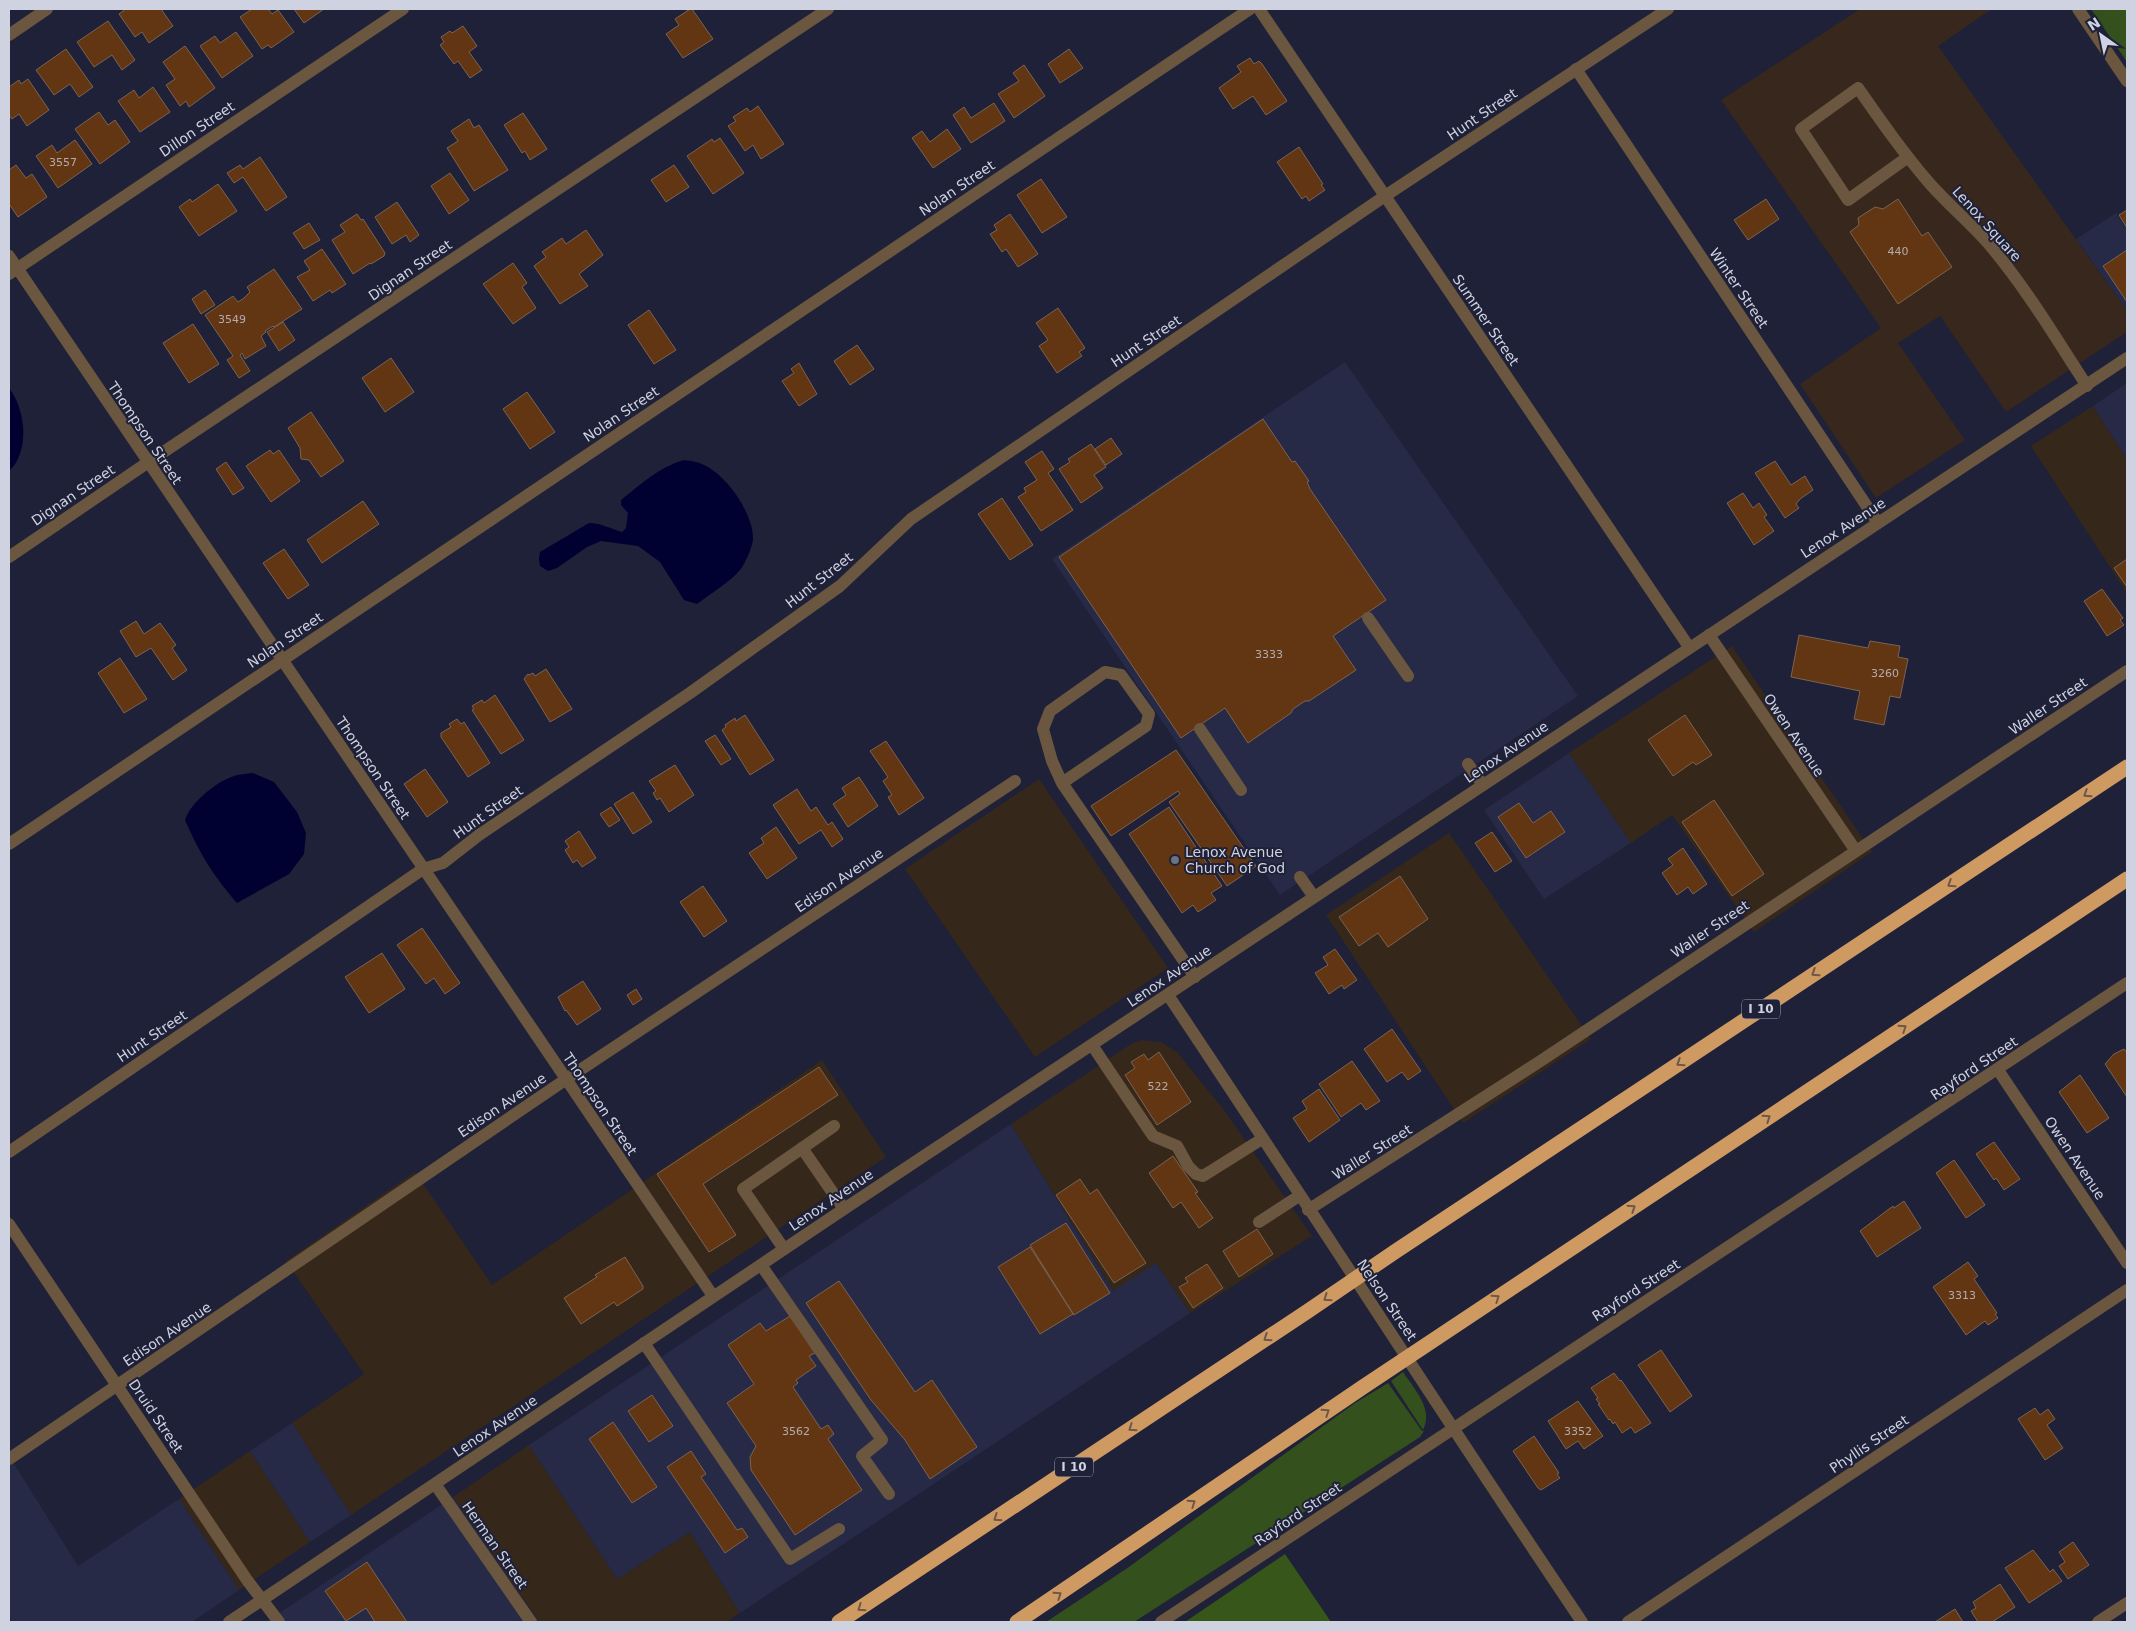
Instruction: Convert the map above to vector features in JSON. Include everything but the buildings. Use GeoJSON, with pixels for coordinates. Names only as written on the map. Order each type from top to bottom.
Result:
{"type":"FeatureCollection","features":[{"type":"Feature","properties":{"kind":"highway","name":"I 10"},"geometry":{"type":"LineString","coordinates":[[839,1622],[2127,767]]}},
{"type":"Feature","properties":{"kind":"highway"},"geometry":{"type":"LineString","coordinates":[[1017,1622],[1456,1324],[2127,880]]}},
{"type":"Feature","properties":{"kind":"street"},"geometry":{"type":"LineString","coordinates":[[9,34],[47,9]]}},
{"type":"Feature","properties":{"kind":"street","name":"Dillon Street"},"geometry":{"type":"LineString","coordinates":[[13,271],[402,9]]}},
{"type":"Feature","properties":{"kind":"street","name":"Dignan Street"},"geometry":{"type":"LineString","coordinates":[[9,557],[147,462],[828,9]]}},
{"type":"Feature","properties":{"kind":"street","name":"Nolan Street"},"geometry":{"type":"LineString","coordinates":[[9,844],[1250,9]]}},
{"type":"Feature","properties":{"kind":"street","name":"Summer Street"},"geometry":{"type":"LineString","coordinates":[[1259,9],[1689,647]]}},
{"type":"Feature","properties":{"kind":"street","name":"Hunt Street"},"geometry":{"type":"LineString","coordinates":[[9,1152],[423,869],[443,862],[487,829],[690,694],[840,586],[911,519],[1385,196],[1668,9]]}},
{"type":"Feature","properties":{"kind":"street"},"geometry":{"type":"LineString","coordinates":[[2078,9],[2127,81]]}},
{"type":"Feature","properties":{"kind":"street"},"geometry":{"type":"LineString","coordinates":[[2116,64],[2127,57]]}},
{"type":"Feature","properties":{"kind":"street","name":"Winter Street"},"geometry":{"type":"LineString","coordinates":[[1576,70],[1878,523]]}},
{"type":"Feature","properties":{"kind":"street","name":"Lenox Square"},"geometry":{"type":"LineString","coordinates":[[1908,157],[1848,200],[1800,129],[1858,88],[1890,135],[1932,186],[1987,242],[2016,281],[2087,386]]}},
{"type":"Feature","properties":{"kind":"street","name":"Thompson Street"},"geometry":{"type":"LineString","coordinates":[[9,256],[13,271],[147,462],[713,1296]]}},
{"type":"Feature","properties":{"kind":"street","name":"Lenox Avenue"},"geometry":{"type":"LineString","coordinates":[[229,1622],[713,1296],[2127,358]]}},
{"type":"Feature","properties":{"kind":"street"},"geometry":{"type":"LineString","coordinates":[[1368,618],[1408,676]]}},
{"type":"Feature","properties":{"kind":"street","name":"Owen Avenue"},"geometry":{"type":"LineString","coordinates":[[1708,635],[1856,851]]}},
{"type":"Feature","properties":{"kind":"street","name":"Waller Street"},"geometry":{"type":"LineString","coordinates":[[1308,1210],[1534,1066],[2127,671]]}},
{"type":"Feature","properties":{"kind":"street"},"geometry":{"type":"LineString","coordinates":[[1062,783],[1146,726],[1149,714],[1121,675],[1105,672],[1050,711],[1043,729],[1052,762],[1062,783],[1195,976]]}},
{"type":"Feature","properties":{"kind":"street"},"geometry":{"type":"LineString","coordinates":[[1200,729],[1241,790]]}},
{"type":"Feature","properties":{"kind":"street"},"geometry":{"type":"LineString","coordinates":[[1468,764],[1482,785]]}},
{"type":"Feature","properties":{"kind":"street","name":"Edison Avenue"},"geometry":{"type":"LineString","coordinates":[[9,1459],[565,1080],[1015,781]]}},
{"type":"Feature","properties":{"kind":"street"},"geometry":{"type":"LineString","coordinates":[[1300,877],[1314,897]]}},
{"type":"Feature","properties":{"kind":"street","name":"Rayford Street"},"geometry":{"type":"LineString","coordinates":[[1161,1622],[2127,983]]}},
{"type":"Feature","properties":{"kind":"street","name":"Nelson Street"},"geometry":{"type":"LineString","coordinates":[[1168,995],[1308,1210],[1400,1346],[1452,1429],[1582,1622]]}},
{"type":"Feature","properties":{"kind":"street"},"geometry":{"type":"LineString","coordinates":[[1092,1045],[1153,1136],[1177,1146],[1188,1166],[1196,1174],[1202,1176],[1262,1139]]}},
{"type":"Feature","properties":{"kind":"street","name":"Owen Avenue"},"geometry":{"type":"LineString","coordinates":[[1998,1070],[2127,1263]]}},
{"type":"Feature","properties":{"kind":"street"},"geometry":{"type":"LineString","coordinates":[[784,1249],[742,1189],[834,1126]]}},
{"type":"Feature","properties":{"kind":"street"},"geometry":{"type":"LineString","coordinates":[[802,1148],[844,1209]]}},
{"type":"Feature","properties":{"kind":"street"},"geometry":{"type":"LineString","coordinates":[[1259,1222],[1299,1196]]}},
{"type":"Feature","properties":{"kind":"street","name":"Druid Street"},"geometry":{"type":"LineString","coordinates":[[9,1224],[278,1622]]}},
{"type":"Feature","properties":{"kind":"street"},"geometry":{"type":"LineString","coordinates":[[761,1265],[882,1440],[862,1456],[889,1494]]}},
{"type":"Feature","properties":{"kind":"street","name":"Phyllis Street"},"geometry":{"type":"LineString","coordinates":[[1628,1622],[2127,1290]]}},
{"type":"Feature","properties":{"kind":"street"},"geometry":{"type":"LineString","coordinates":[[644,1343],[790,1559],[839,1529]]}},
{"type":"Feature","properties":{"kind":"street","name":"Herman Street"},"geometry":{"type":"LineString","coordinates":[[435,1484],[530,1622]]}},
{"type":"Feature","properties":{"kind":"street"},"geometry":{"type":"LineString","coordinates":[[2098,1622],[2127,1603]]}},
{"type":"Feature","properties":{"kind":"shaded area"},"geometry":{"type":"Polygon","coordinates":[[[1860,9],[1992,9],[1938,46],[2127,311],[2127,332],[2006,412],[1940,316],[1898,343],[1965,440],[1876,498],[1800,384],[1881,328],[1721,100],[1860,9]]]}},
{"type":"Feature","properties":{"kind":"shaded area"},"geometry":{"type":"Polygon","coordinates":[[[2116,213],[2127,230],[2127,311],[2076,239],[2116,213]]]}},
{"type":"Feature","properties":{"kind":"shaded area"},"geometry":{"type":"Polygon","coordinates":[[[1345,362],[1578,696],[1280,895],[1052,559],[1345,362]]]}},
{"type":"Feature","properties":{"kind":"shaded area"},"geometry":{"type":"Polygon","coordinates":[[[2127,383],[2127,459],[2093,406],[2127,383]]]}},
{"type":"Feature","properties":{"kind":"shaded area"},"geometry":{"type":"Polygon","coordinates":[[[9,388],[15,397],[22,419],[23,442],[16,463],[9,471],[9,388]]]}},
{"type":"Feature","properties":{"kind":"shaded area"},"geometry":{"type":"Polygon","coordinates":[[[2093,406],[2127,459],[2127,593],[2031,446],[2093,406]]]}},
{"type":"Feature","properties":{"kind":"shaded area"},"geometry":{"type":"Polygon","coordinates":[[[684,460],[695,462],[714,471],[731,487],[744,508],[752,528],[753,541],[744,564],[720,588],[697,604],[684,600],[660,562],[638,546],[601,541],[587,547],[557,568],[548,571],[540,566],[540,552],[589,523],[622,532],[626,528],[628,513],[621,505],[621,500],[658,472],[684,460]]]}},
{"type":"Feature","properties":{"kind":"shaded area"},"geometry":{"type":"Polygon","coordinates":[[[1732,646],[1872,852],[1754,932],[1672,815],[1631,843],[1569,753],[1732,646]]]}},
{"type":"Feature","properties":{"kind":"shaded area"},"geometry":{"type":"Polygon","coordinates":[[[1569,753],[1631,843],[1544,899],[1484,810],[1569,753]]]}},
{"type":"Feature","properties":{"kind":"shaded area"},"geometry":{"type":"Polygon","coordinates":[[[253,773],[274,782],[297,812],[306,833],[304,854],[289,874],[237,903],[220,883],[207,863],[185,820],[192,807],[212,788],[234,776],[253,773]]]}},
{"type":"Feature","properties":{"kind":"shaded area"},"geometry":{"type":"Polygon","coordinates":[[[1039,779],[1168,968],[1035,1057],[905,869],[1039,779]]]}},
{"type":"Feature","properties":{"kind":"shaded area"},"geometry":{"type":"Polygon","coordinates":[[[1449,833],[1591,1039],[1463,1123],[1326,915],[1449,833]]]}},
{"type":"Feature","properties":{"kind":"shaded area"},"geometry":{"type":"Polygon","coordinates":[[[1141,1040],[1161,1042],[1177,1052],[1224,1110],[1312,1236],[1190,1313],[1156,1263],[1114,1292],[1011,1124],[1131,1044],[1141,1040]]]}},
{"type":"Feature","properties":{"kind":"shaded area"},"geometry":{"type":"Polygon","coordinates":[[[822,1060],[886,1157],[351,1515],[292,1423],[364,1374],[286,1261],[415,1172],[492,1285],[822,1060]]]}},
{"type":"Feature","properties":{"kind":"shaded area"},"geometry":{"type":"Polygon","coordinates":[[[1011,1124],[1113,1291],[1156,1263],[1190,1313],[740,1613],[690,1532],[617,1579],[529,1445],[1011,1124]]]}},
{"type":"Feature","properties":{"kind":"shaded area"},"geometry":{"type":"Polygon","coordinates":[[[292,1423],[351,1515],[310,1542],[250,1451],[292,1423]]]}},
{"type":"Feature","properties":{"kind":"shaded area"},"geometry":{"type":"Polygon","coordinates":[[[529,1445],[617,1579],[690,1532],[740,1613],[726,1622],[539,1622],[453,1497],[529,1445]]]}},
{"type":"Feature","properties":{"kind":"shaded area"},"geometry":{"type":"Polygon","coordinates":[[[250,1451],[310,1542],[239,1590],[179,1499],[250,1451]]]}},
{"type":"Feature","properties":{"kind":"shaded area"},"geometry":{"type":"Polygon","coordinates":[[[9,1456],[78,1566],[179,1499],[239,1590],[192,1622],[12,1622],[9,1618],[9,1456]]]}},
{"type":"Feature","properties":{"kind":"shaded area"},"geometry":{"type":"Polygon","coordinates":[[[453,1497],[539,1622],[266,1622],[366,1555],[453,1497]]]}},
{"type":"Feature","properties":{"kind":"green space"},"geometry":{"type":"Polygon","coordinates":[[[2091,9],[2127,9],[2127,62],[2091,9]]]}},
{"type":"Feature","properties":{"kind":"green space"},"geometry":{"type":"Polygon","coordinates":[[[1403,1372],[1417,1392],[1424,1407],[1426,1422],[1423,1430],[1391,1381],[1403,1372]]]}},
{"type":"Feature","properties":{"kind":"green space"},"geometry":{"type":"Polygon","coordinates":[[[1388,1383],[1422,1431],[1424,1431],[1420,1437],[1134,1622],[1046,1622],[1126,1569],[1355,1403],[1388,1383]]]}},
{"type":"Feature","properties":{"kind":"green space"},"geometry":{"type":"Polygon","coordinates":[[[1285,1554],[1331,1622],[1185,1622],[1285,1554]]]}},
{"type":"Feature","properties":{"kind":"place","name":"Lenox Avenue Church of God"},"geometry":{"type":"Point","coordinates":[1175,860]}}]}
